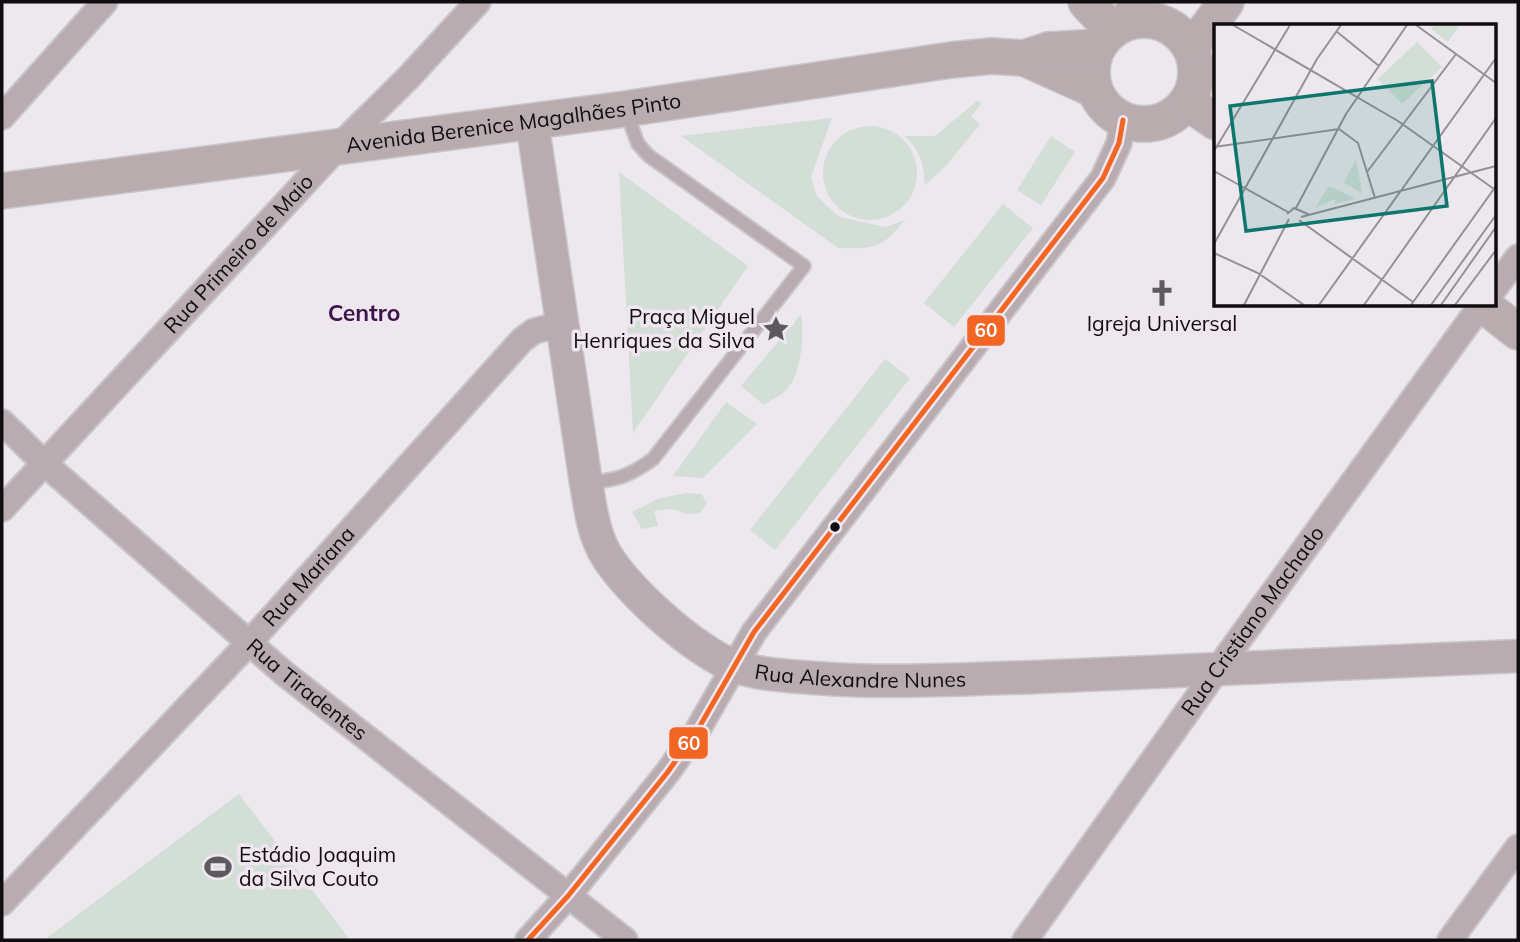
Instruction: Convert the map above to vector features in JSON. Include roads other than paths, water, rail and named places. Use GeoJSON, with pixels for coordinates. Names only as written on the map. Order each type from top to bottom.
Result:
{"type":"FeatureCollection","features":[{"type":"Feature","properties":{"kind":"main road"},"geometry":{"type":"LineString","coordinates":[[1086,2],[1116,26]]}},
{"type":"Feature","properties":{"kind":"main road"},"geometry":{"type":"LineString","coordinates":[[1190,46],[1205,31],[1226,2]]}},
{"type":"Feature","properties":{"kind":"main road"},"geometry":{"type":"LineString","coordinates":[[1140,20],[1155,20],[1169,25],[1181,34],[1190,46],[1196,60],[1194,89],[1202,112],[1178,113],[1152,124],[1137,124],[1111,113],[1095,90],[1092,62],[1116,26],[1140,20]]}},
{"type":"Feature","properties":{"kind":"main road","name":"Avenida Berenice Magalhães Pinto"},"geometry":{"type":"LineString","coordinates":[[1024,58],[1116,26]]}},
{"type":"Feature","properties":{"kind":"main road","name":"Avenida Berenice Magalhães Pinto"},"geometry":{"type":"LineString","coordinates":[[2,191],[625,109],[991,56],[1024,58],[1095,90]]}},
{"type":"Feature","properties":{"kind":"main road"},"geometry":{"type":"LineString","coordinates":[[1485,306],[1518,331]]}},
{"type":"Feature","properties":{"kind":"street"},"geometry":{"type":"LineString","coordinates":[[2,117],[105,2]]}},
{"type":"Feature","properties":{"kind":"street","name":"Rua Primeiro de Maio"},"geometry":{"type":"LineString","coordinates":[[2,509],[339,146],[408,79],[478,2]]}},
{"type":"Feature","properties":{"kind":"street"},"geometry":{"type":"LineString","coordinates":[[528,940],[568,896],[667,773],[697,731],[754,632],[1102,178],[1119,143],[1123,120]]}},
{"type":"Feature","properties":{"kind":"street","name":"Rua Alexandre Nunes"},"geometry":{"type":"LineString","coordinates":[[532,121],[586,483],[601,546],[617,571],[655,610],[713,656],[735,666],[788,676],[850,681],[964,680],[1518,656]]}},
{"type":"Feature","properties":{"kind":"street"},"geometry":{"type":"LineString","coordinates":[[1496,286],[1518,257]]}},
{"type":"Feature","properties":{"kind":"street","name":"Rua Cristiano Machado"},"geometry":{"type":"LineString","coordinates":[[1025,940],[1481,306]]}},
{"type":"Feature","properties":{"kind":"street","name":"Rua Mariana"},"geometry":{"type":"LineString","coordinates":[[2,903],[250,643],[522,340],[546,326],[562,324]]}},
{"type":"Feature","properties":{"kind":"street","name":"Rua Tiradentes"},"geometry":{"type":"LineString","coordinates":[[2,422],[44,463],[285,674],[625,940]]}},
{"type":"Feature","properties":{"kind":"street"},"geometry":{"type":"LineString","coordinates":[[1450,940],[1518,847]]}},
{"type":"Feature","properties":{"kind":"lane"},"geometry":{"type":"LineString","coordinates":[[586,483],[613,481],[633,474],[653,459],[804,266],[649,156],[638,144],[625,109]]}},
{"type":"Feature","properties":{"kind":"place","name":"Igreja Universal"},"geometry":{"type":"Point","coordinates":[1162,293]}},
{"type":"Feature","properties":{"kind":"place","name":"Praça Miguel Henriques da Silva"},"geometry":{"type":"Point","coordinates":[776,329]}},
{"type":"Feature","properties":{"kind":"place","name":"Estádio Joaquim da Silva Couto"},"geometry":{"type":"Point","coordinates":[218,867]}},
{"type":"Feature","properties":{"kind":"district","name":"Centro"},"geometry":{"type":"Point","coordinates":[364,313]}}]}
